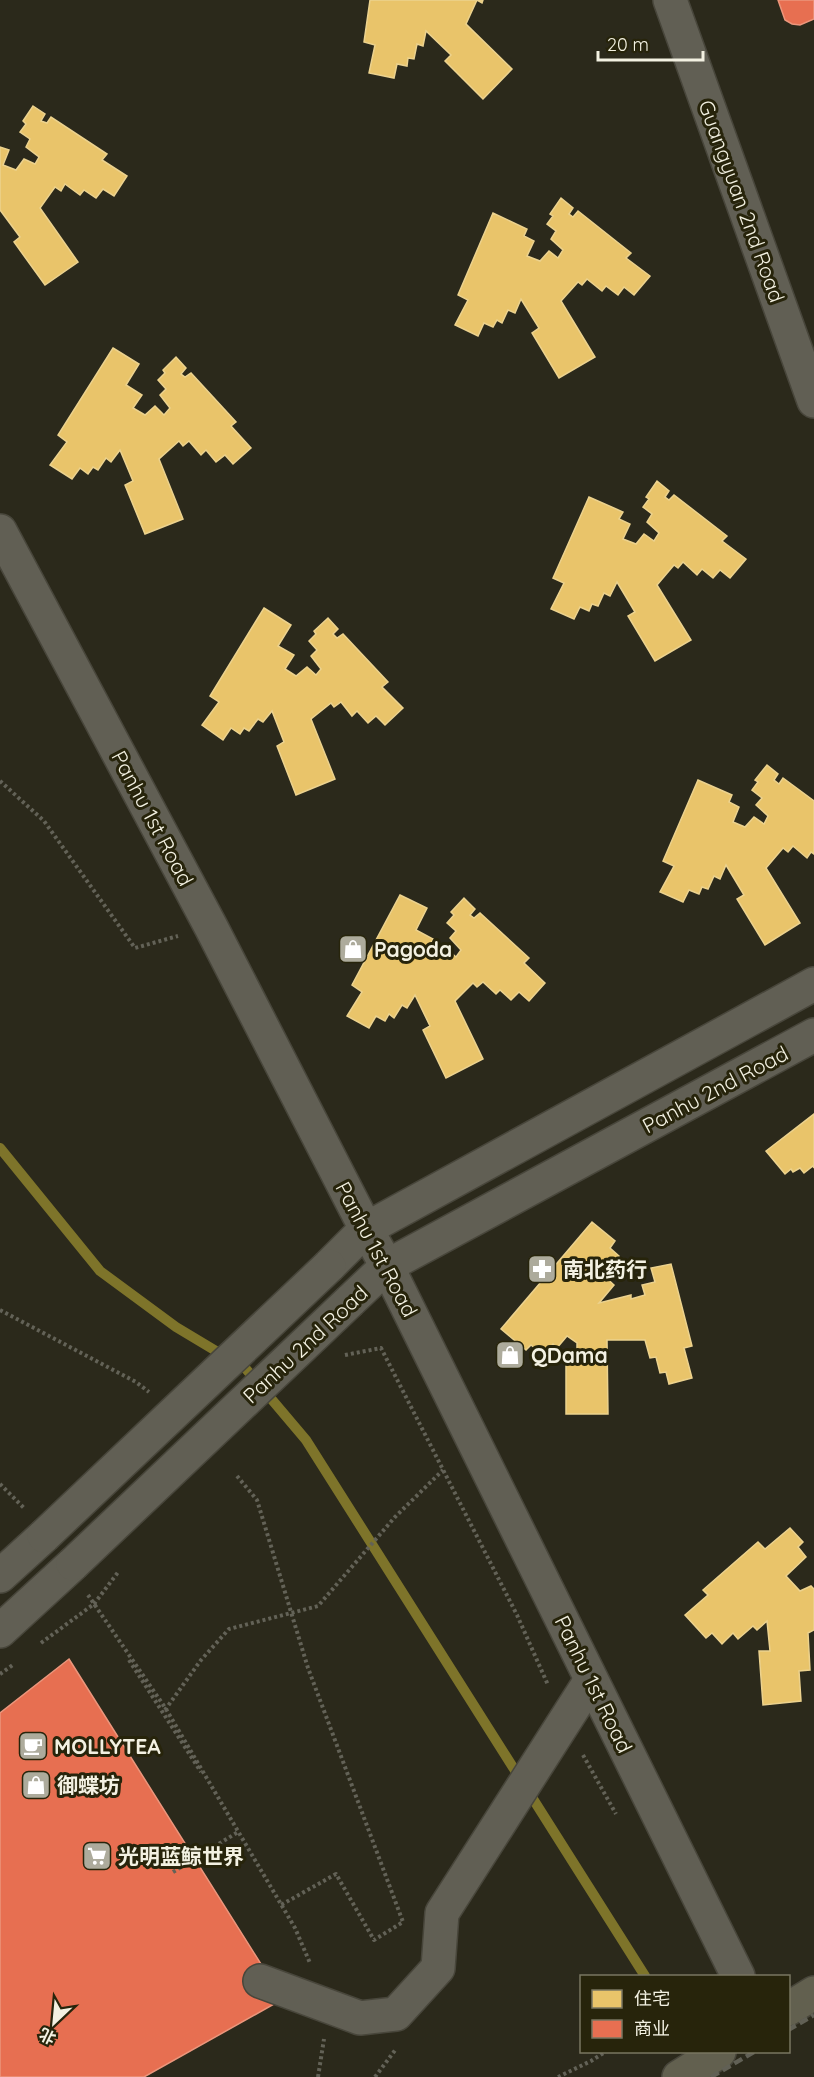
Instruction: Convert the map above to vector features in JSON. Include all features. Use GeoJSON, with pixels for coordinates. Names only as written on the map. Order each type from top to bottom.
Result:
{"type":"FeatureCollection","features":[{"type":"Feature","properties":{"kind":"main road"},"geometry":{"type":"LineString","coordinates":[[790,2008],[814,1993]]}},
{"type":"Feature","properties":{"kind":"main road"},"geometry":{"type":"LineString","coordinates":[[679,2077],[717,2053]]}},
{"type":"Feature","properties":{"kind":"street","name":"Guangyuan 2nd Road"},"geometry":{"type":"LineString","coordinates":[[670,0],[814,401]]}},
{"type":"Feature","properties":{"kind":"street","name":"Panhu 1st Road"},"geometry":{"type":"LineString","coordinates":[[0,531],[211,927],[387,1266],[737,1975]]}},
{"type":"Feature","properties":{"kind":"street","name":"Panhu 2nd Road"},"geometry":{"type":"LineString","coordinates":[[0,1576],[38,1527],[329,1266],[366,1229],[814,984]]}},
{"type":"Feature","properties":{"kind":"street","name":"Panhu 2nd Road"},"geometry":{"type":"LineString","coordinates":[[0,1631],[387,1266],[814,1035]]}},
{"type":"Feature","properties":{"kind":"street"},"geometry":{"type":"LineString","coordinates":[[260,1981],[360,2018],[396,2014],[438,1968],[442,1913],[591,1680]]}},
{"type":"Feature","properties":{"kind":"path"},"geometry":{"type":"LineString","coordinates":[[0,781],[44,821],[135,948],[211,927]]}},
{"type":"Feature","properties":{"kind":"path"},"geometry":{"type":"LineString","coordinates":[[0,1310],[136,1382],[155,1396]]}},
{"type":"Feature","properties":{"kind":"path"},"geometry":{"type":"LineString","coordinates":[[336,1356],[381,1348],[517,1615],[550,1690]]}},
{"type":"Feature","properties":{"kind":"path"},"geometry":{"type":"LineString","coordinates":[[165,1711],[201,1660],[229,1629],[318,1606],[383,1531],[443,1470]]}},
{"type":"Feature","properties":{"kind":"path"},"geometry":{"type":"LineString","coordinates":[[237,1476],[257,1500],[312,1679],[403,1922],[374,1940],[336,1874],[281,1905]]}},
{"type":"Feature","properties":{"kind":"path"},"geometry":{"type":"LineString","coordinates":[[0,1484],[38,1527]]}},
{"type":"Feature","properties":{"kind":"path"},"geometry":{"type":"LineString","coordinates":[[71,1566],[165,1711],[239,1833],[295,1928],[312,1969]]}},
{"type":"Feature","properties":{"kind":"path"},"geometry":{"type":"LineString","coordinates":[[38,1646],[94,1604]]}},
{"type":"Feature","properties":{"kind":"path"},"geometry":{"type":"LineString","coordinates":[[0,1674],[19,1660]]}},
{"type":"Feature","properties":{"kind":"path"},"geometry":{"type":"LineString","coordinates":[[173,1872],[239,1833]]}},
{"type":"Feature","properties":{"kind":"path"},"geometry":{"type":"LineString","coordinates":[[318,2077],[324,2030]]}},
{"type":"Feature","properties":{"kind":"path"},"geometry":{"type":"LineString","coordinates":[[558,2077],[603,2053]]}},
{"type":"Feature","properties":{"kind":"building: 住宅"},"geometry":{"type":"Polygon","coordinates":[[[370,0],[477,0],[466,24],[512,69],[483,99],[445,61],[451,55],[426,31],[423,46],[417,44],[414,59],[408,58],[407,66],[397,64],[394,78],[369,73],[375,45],[364,42],[370,0]]]}},
{"type":"Feature","properties":{"kind":"building: 住宅"},"geometry":{"type":"Polygon","coordinates":[[[33,106],[45,114],[41,121],[47,123],[51,117],[107,154],[102,160],[127,176],[114,196],[103,189],[96,198],[84,190],[80,195],[65,184],[61,191],[55,187],[40,208],[78,262],[45,285],[14,242],[20,237],[0,210],[0,147],[9,150],[3,165],[16,170],[24,159],[35,164],[39,157],[26,147],[30,139],[20,132],[26,124],[23,121],[33,106]]]}},
{"type":"Feature","properties":{"kind":"building: 住宅"},"geometry":{"type":"Polygon","coordinates":[[[561,198],[573,208],[569,214],[573,217],[578,211],[631,253],[626,258],[650,276],[634,295],[624,287],[618,295],[606,286],[602,291],[587,279],[582,285],[578,282],[561,301],[595,357],[559,378],[532,333],[539,328],[521,299],[515,313],[508,310],[502,323],[497,320],[493,327],[484,323],[478,336],[455,325],[468,300],[458,295],[493,213],[527,229],[524,236],[534,241],[527,256],[540,261],[549,251],[558,258],[563,250],[551,239],[556,231],[547,224],[553,216],[550,214],[561,198]]]}},
{"type":"Feature","properties":{"kind":"building: 住宅"},"geometry":{"type":"Polygon","coordinates":[[[113,348],[139,364],[126,385],[142,395],[133,408],[145,415],[155,406],[164,415],[170,408],[160,395],[166,389],[158,380],[165,373],[163,370],[176,357],[186,368],[181,374],[185,377],[191,373],[236,422],[231,426],[251,448],[233,464],[225,455],[216,462],[206,450],[201,455],[189,441],[183,446],[179,441],[159,459],[183,519],[145,534],[125,485],[133,481],[120,450],[111,462],[106,458],[98,470],[93,467],[88,474],[80,468],[72,479],[50,465],[67,442],[58,435],[113,348]]]}},
{"type":"Feature","properties":{"kind":"building: 住宅"},"geometry":{"type":"Polygon","coordinates":[[[657,481],[669,491],[665,497],[669,500],[674,495],[727,536],[722,541],[746,559],[730,578],[720,570],[713,578],[702,569],[697,575],[683,562],[678,568],[674,565],[657,585],[691,640],[655,661],[628,616],[635,612],[617,582],[610,596],[604,593],[598,606],[592,604],[589,611],[580,607],[574,619],[551,609],[564,583],[553,578],[589,497],[623,512],[619,519],[630,524],[623,539],[636,544],[644,534],[654,541],[659,533],[647,522],[652,514],[643,507],[649,499],[646,497],[657,481]]]}},
{"type":"Feature","properties":{"kind":"building: 住宅"},"geometry":{"type":"Polygon","coordinates":[[[264,608],[291,625],[278,646],[294,655],[285,669],[296,676],[307,667],[316,675],[321,669],[311,656],[317,650],[309,641],[316,634],[314,631],[328,618],[338,629],[333,634],[337,638],[343,634],[388,682],[382,687],[403,708],[385,725],[376,716],[368,723],[357,711],[352,716],[341,702],[334,707],[331,703],[311,719],[335,779],[296,795],[277,746],[284,742],[272,711],[263,722],[258,719],[249,731],[244,728],[240,734],[231,728],[223,740],[202,725],[219,702],[210,696],[264,608]]]}},
{"type":"Feature","properties":{"kind":"building: 住宅"},"geometry":{"type":"Polygon","coordinates":[[[767,765],[778,774],[774,780],[779,784],[783,778],[814,801],[814,854],[811,852],[807,858],[793,846],[788,852],[783,848],[766,868],[800,923],[765,945],[737,899],[744,895],[726,865],[720,879],[714,876],[708,889],[702,887],[699,894],[689,890],[683,902],[660,892],[674,866],[663,861],[698,780],[732,795],[729,802],[739,807],[733,822],[745,827],[754,817],[764,824],[768,816],[756,805],[762,798],[752,790],[758,782],[755,780],[767,765]]]}},
{"type":"Feature","properties":{"kind":"building: 住宅"},"geometry":{"type":"Polygon","coordinates":[[[400,895],[427,908],[416,930],[433,939],[425,953],[437,959],[447,949],[456,957],[461,950],[450,938],[456,931],[447,923],[454,915],[451,912],[464,898],[475,909],[470,915],[474,918],[480,913],[529,958],[524,963],[545,983],[529,1001],[519,992],[511,1000],[500,990],[496,994],[483,982],[477,987],[473,983],[455,1001],[483,1059],[446,1078],[423,1030],[430,1026],[415,995],[407,1008],[402,1005],[394,1018],[389,1014],[385,1021],[376,1016],[369,1028],[347,1016],[362,992],[352,985],[400,895]]]}},
{"type":"Feature","properties":{"kind":"building: 住宅"},"geometry":{"type":"Polygon","coordinates":[[[814,1114],[814,1168],[813,1166],[804,1173],[800,1168],[793,1172],[791,1169],[785,1174],[766,1151],[814,1114]]]}},
{"type":"Feature","properties":{"kind":"building: 住宅"},"geometry":{"type":"Polygon","coordinates":[[[592,1222],[615,1241],[610,1248],[619,1256],[603,1275],[614,1285],[599,1303],[631,1295],[631,1299],[645,1295],[642,1285],[655,1282],[651,1268],[671,1264],[692,1346],[684,1348],[692,1378],[669,1384],[666,1372],[660,1373],[656,1357],[650,1358],[645,1340],[607,1340],[608,1414],[566,1414],[566,1357],[577,1357],[577,1343],[567,1336],[557,1348],[553,1344],[543,1355],[531,1345],[526,1350],[501,1329],[592,1222]]]}},
{"type":"Feature","properties":{"kind":"building: 住宅"},"geometry":{"type":"Polygon","coordinates":[[[790,1528],[803,1542],[798,1547],[806,1557],[786,1576],[800,1591],[811,1586],[814,1589],[814,1630],[808,1633],[810,1670],[799,1671],[801,1701],[763,1705],[759,1651],[770,1651],[767,1621],[757,1630],[753,1626],[738,1639],[733,1633],[722,1644],[712,1633],[706,1638],[685,1615],[708,1595],[703,1590],[758,1542],[765,1549],[790,1528]]]}},
{"type":"Feature","properties":{"kind":"building: 住宅"},"geometry":{"type":"Polygon","coordinates":[[[56,1691],[247,1987],[164,2039],[137,1999],[145,1994],[88,1905],[105,1894],[115,1909],[149,1888],[106,1822],[72,1843],[82,1858],[69,1867],[6,1770],[0,1774],[0,1727],[56,1691]]]}},
{"type":"Feature","properties":{"kind":"building: 商业"},"geometry":{"type":"Polygon","coordinates":[[[778,0],[814,0],[814,19],[800,25],[792,24],[785,20],[778,0]]]}},
{"type":"Feature","properties":{"kind":"building: 商业","name":"光明蓝鲸世界"},"geometry":{"type":"Polygon","coordinates":[[[69,1659],[283,1999],[144,2077],[0,2077],[0,1713],[69,1659]]]}},
{"type":"Feature","properties":{"kind":"waterway"},"geometry":{"type":"LineString","coordinates":[[0,1148],[100,1271],[176,1327],[246,1369],[306,1440],[644,1975]]}},
{"type":"Feature","properties":{"kind":"railway"},"geometry":{"type":"LineString","coordinates":[[790,2029],[814,2015]]}},
{"type":"Feature","properties":{"kind":"railway"},"geometry":{"type":"LineString","coordinates":[[711,2077],[752,2053]]}},
{"type":"Feature","properties":{"kind":"place","name":"Pagoda"},"geometry":{"type":"Point","coordinates":[353,949]}},
{"type":"Feature","properties":{"kind":"place","name":"南北药行"},"geometry":{"type":"Point","coordinates":[542,1269]}},
{"type":"Feature","properties":{"kind":"place","name":"QDama"},"geometry":{"type":"Point","coordinates":[510,1355]}},
{"type":"Feature","properties":{"kind":"place","name":"MOLLYTEA"},"geometry":{"type":"Point","coordinates":[33,1746]}},
{"type":"Feature","properties":{"kind":"place","name":"御蝶坊"},"geometry":{"type":"Point","coordinates":[36,1785]}},
{"type":"Feature","properties":{"kind":"place","name":"光明蓝鲸世界"},"geometry":{"type":"Point","coordinates":[97,1856]}}]}
